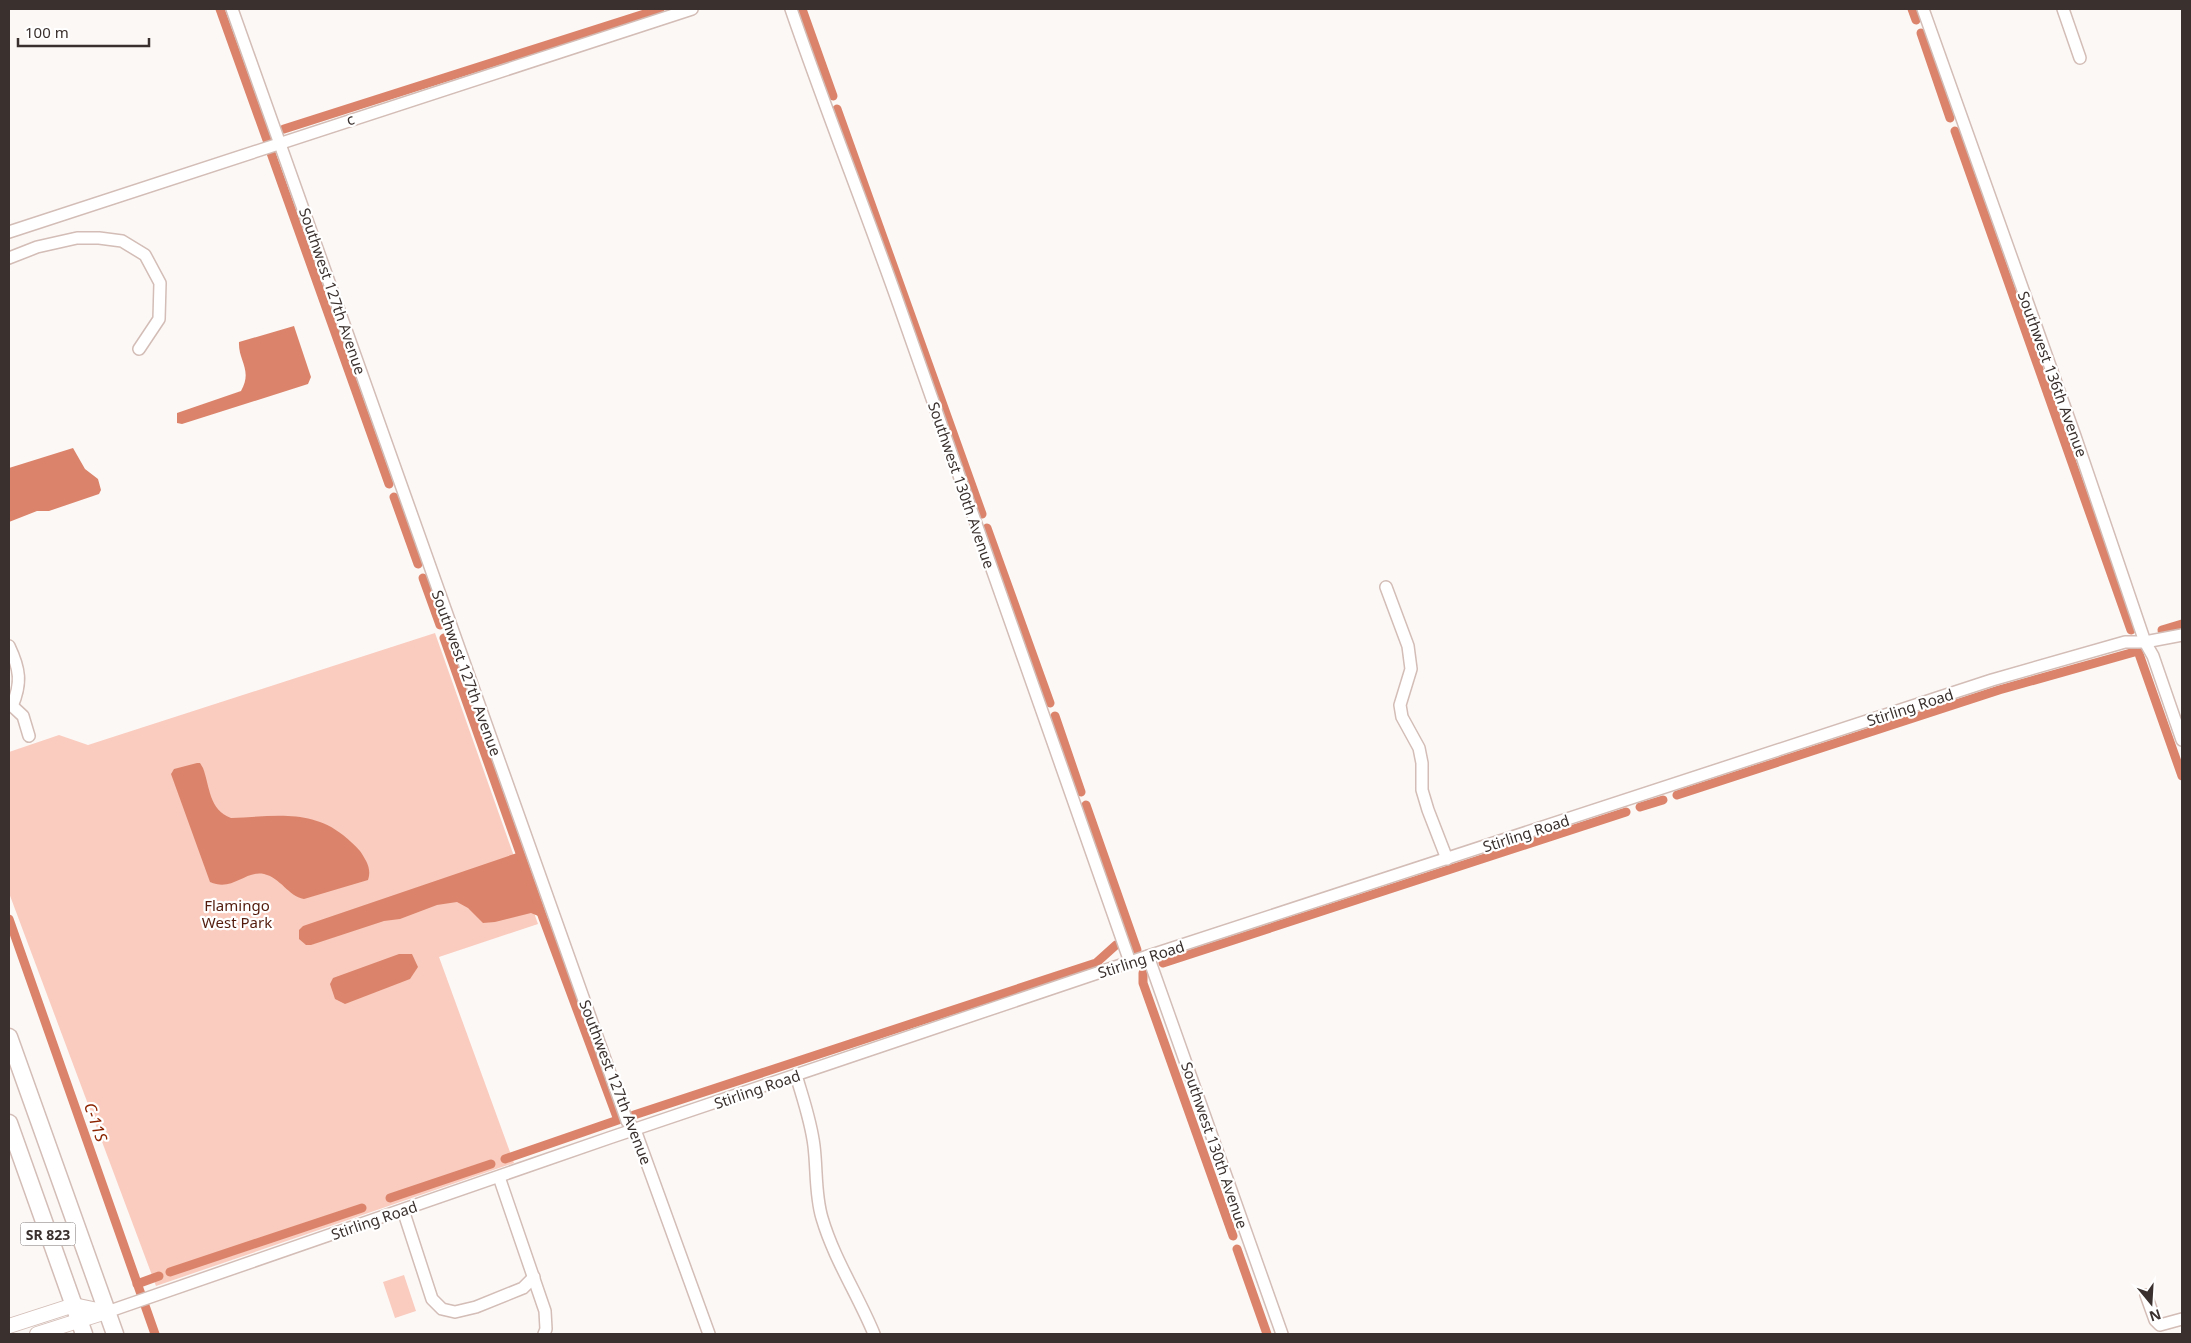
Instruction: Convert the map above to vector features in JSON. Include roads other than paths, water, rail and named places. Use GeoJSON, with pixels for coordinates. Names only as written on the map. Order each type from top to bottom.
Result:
{"type":"FeatureCollection","features":[{"type":"Feature","properties":{"kind":"highway","name":"SR 823"},"geometry":{"type":"LineString","coordinates":[[9,1037],[115,1334]]}},
{"type":"Feature","properties":{"kind":"highway","name":"SR 823"},"geometry":{"type":"LineString","coordinates":[[9,1123],[82,1327]]}},
{"type":"Feature","properties":{"kind":"main road","name":"Stirling Road"},"geometry":{"type":"LineString","coordinates":[[9,1326],[74,1305],[107,1312]]}},
{"type":"Feature","properties":{"kind":"main road","name":"Stirling Road"},"geometry":{"type":"LineString","coordinates":[[37,1334],[82,1327],[107,1312]]}},
{"type":"Feature","properties":{"kind":"street","name":"Southwest 127th Avenue"},"geometry":{"type":"LineString","coordinates":[[232,9],[627,1121],[635,1130],[709,1334]]}},
{"type":"Feature","properties":{"kind":"street","name":"c"},"geometry":{"type":"LineString","coordinates":[[9,232],[692,9]]}},
{"type":"Feature","properties":{"kind":"street","name":"Southwest 130th Avenue"},"geometry":{"type":"LineString","coordinates":[[791,9],[824,106],[873,232],[912,340],[1130,962]]}},
{"type":"Feature","properties":{"kind":"street","name":"Southwest 136th Avenue"},"geometry":{"type":"LineString","coordinates":[[1923,9],[2075,436],[2145,642],[2153,656],[2182,740]]}},
{"type":"Feature","properties":{"kind":"street"},"geometry":{"type":"LineString","coordinates":[[2063,9],[2080,58]]}},
{"type":"Feature","properties":{"kind":"street"},"geometry":{"type":"LineString","coordinates":[[9,258],[37,248],[77,238],[100,238],[122,241],[145,255],[160,283],[159,319],[139,349]]}},
{"type":"Feature","properties":{"kind":"street"},"geometry":{"type":"LineString","coordinates":[[1386,587],[1408,646],[1412,670],[1400,705],[1402,716],[1419,748],[1422,763],[1422,790],[1447,859]]}},
{"type":"Feature","properties":{"kind":"street","name":"Stirling Road"},"geometry":{"type":"LineString","coordinates":[[107,1312],[1130,962],[1998,678],[2125,642],[2145,642],[2182,635]]}},
{"type":"Feature","properties":{"kind":"street"},"geometry":{"type":"LineString","coordinates":[[9,646],[18,670],[20,688],[10,704],[23,716],[30,736]]}},
{"type":"Feature","properties":{"kind":"street","name":"Southwest 130th Avenue"},"geometry":{"type":"LineString","coordinates":[[1148,956],[1282,1334]]}},
{"type":"Feature","properties":{"kind":"street"},"geometry":{"type":"LineString","coordinates":[[796,1075],[811,1122],[817,1189],[822,1217],[832,1244],[857,1294],[874,1334]]}},
{"type":"Feature","properties":{"kind":"street"},"geometry":{"type":"LineString","coordinates":[[499,1177],[545,1311],[546,1330],[544,1334]]}},
{"type":"Feature","properties":{"kind":"street"},"geometry":{"type":"LineString","coordinates":[[403,1210],[432,1299],[442,1309],[455,1312],[476,1307],[523,1288],[534,1277]]}},
{"type":"Feature","properties":{"kind":"street"},"geometry":{"type":"LineString","coordinates":[[2146,1296],[2158,1324],[2162,1326],[2182,1320]]}},
{"type":"Feature","properties":{"kind":"waterway"},"geometry":{"type":"LineString","coordinates":[[220,9],[267,140]]}},
{"type":"Feature","properties":{"kind":"waterway"},"geometry":{"type":"LineString","coordinates":[[284,129],[660,9]]}},
{"type":"Feature","properties":{"kind":"waterway"},"geometry":{"type":"LineString","coordinates":[[802,9],[833,96]]}},
{"type":"Feature","properties":{"kind":"waterway"},"geometry":{"type":"LineString","coordinates":[[1912,9],[1916,20]]}},
{"type":"Feature","properties":{"kind":"waterway"},"geometry":{"type":"LineString","coordinates":[[1921,33],[1950,118]]}},
{"type":"Feature","properties":{"kind":"waterway"},"geometry":{"type":"LineString","coordinates":[[837,109],[982,514]]}},
{"type":"Feature","properties":{"kind":"waterway"},"geometry":{"type":"LineString","coordinates":[[1955,131],[2131,630]]}},
{"type":"Feature","properties":{"kind":"waterway"},"geometry":{"type":"LineString","coordinates":[[271,153],[389,484]]}},
{"type":"Feature","properties":{"kind":"waterway"},"geometry":{"type":"LineString","coordinates":[[394,497],[418,564]]}},
{"type":"Feature","properties":{"kind":"waterway"},"geometry":{"type":"LineString","coordinates":[[987,528],[1050,703]]}},
{"type":"Feature","properties":{"kind":"waterway"},"geometry":{"type":"LineString","coordinates":[[423,578],[440,625]]}},
{"type":"Feature","properties":{"kind":"waterway"},"geometry":{"type":"LineString","coordinates":[[2162,630],[2182,624]]}},
{"type":"Feature","properties":{"kind":"waterway"},"geometry":{"type":"LineString","coordinates":[[444,638],[543,918],[618,1120],[505,1159]]}},
{"type":"Feature","properties":{"kind":"waterway"},"geometry":{"type":"LineString","coordinates":[[1677,795],[1999,690],[2138,651],[2182,776]]}},
{"type":"Feature","properties":{"kind":"waterway"},"geometry":{"type":"LineString","coordinates":[[1055,716],[1081,792]]}},
{"type":"Feature","properties":{"kind":"waterway"},"geometry":{"type":"LineString","coordinates":[[1640,807],[1663,800]]}},
{"type":"Feature","properties":{"kind":"waterway"},"geometry":{"type":"LineString","coordinates":[[1086,805],[1137,950]]}},
{"type":"Feature","properties":{"kind":"waterway"},"geometry":{"type":"LineString","coordinates":[[1163,963],[1626,812]]}},
{"type":"Feature","properties":{"kind":"waterway","name":"C-11S"},"geometry":{"type":"LineString","coordinates":[[9,919],[155,1334]]}},
{"type":"Feature","properties":{"kind":"waterway"},"geometry":{"type":"LineString","coordinates":[[634,1115],[1096,963],[1116,945]]}},
{"type":"Feature","properties":{"kind":"waterway"},"geometry":{"type":"LineString","coordinates":[[1143,973],[1143,983],[1233,1236]]}},
{"type":"Feature","properties":{"kind":"waterway"},"geometry":{"type":"LineString","coordinates":[[390,1198],[491,1164]]}},
{"type":"Feature","properties":{"kind":"waterway"},"geometry":{"type":"LineString","coordinates":[[170,1272],[362,1208]]}},
{"type":"Feature","properties":{"kind":"waterway"},"geometry":{"type":"LineString","coordinates":[[1237,1249],[1267,1334]]}},
{"type":"Feature","properties":{"kind":"waterway"},"geometry":{"type":"LineString","coordinates":[[137,1284],[159,1276]]}},
{"type":"Feature","properties":{"kind":"park label","name":"Flamingo West Park"},"geometry":{"type":"Point","coordinates":[237,914]}}]}
